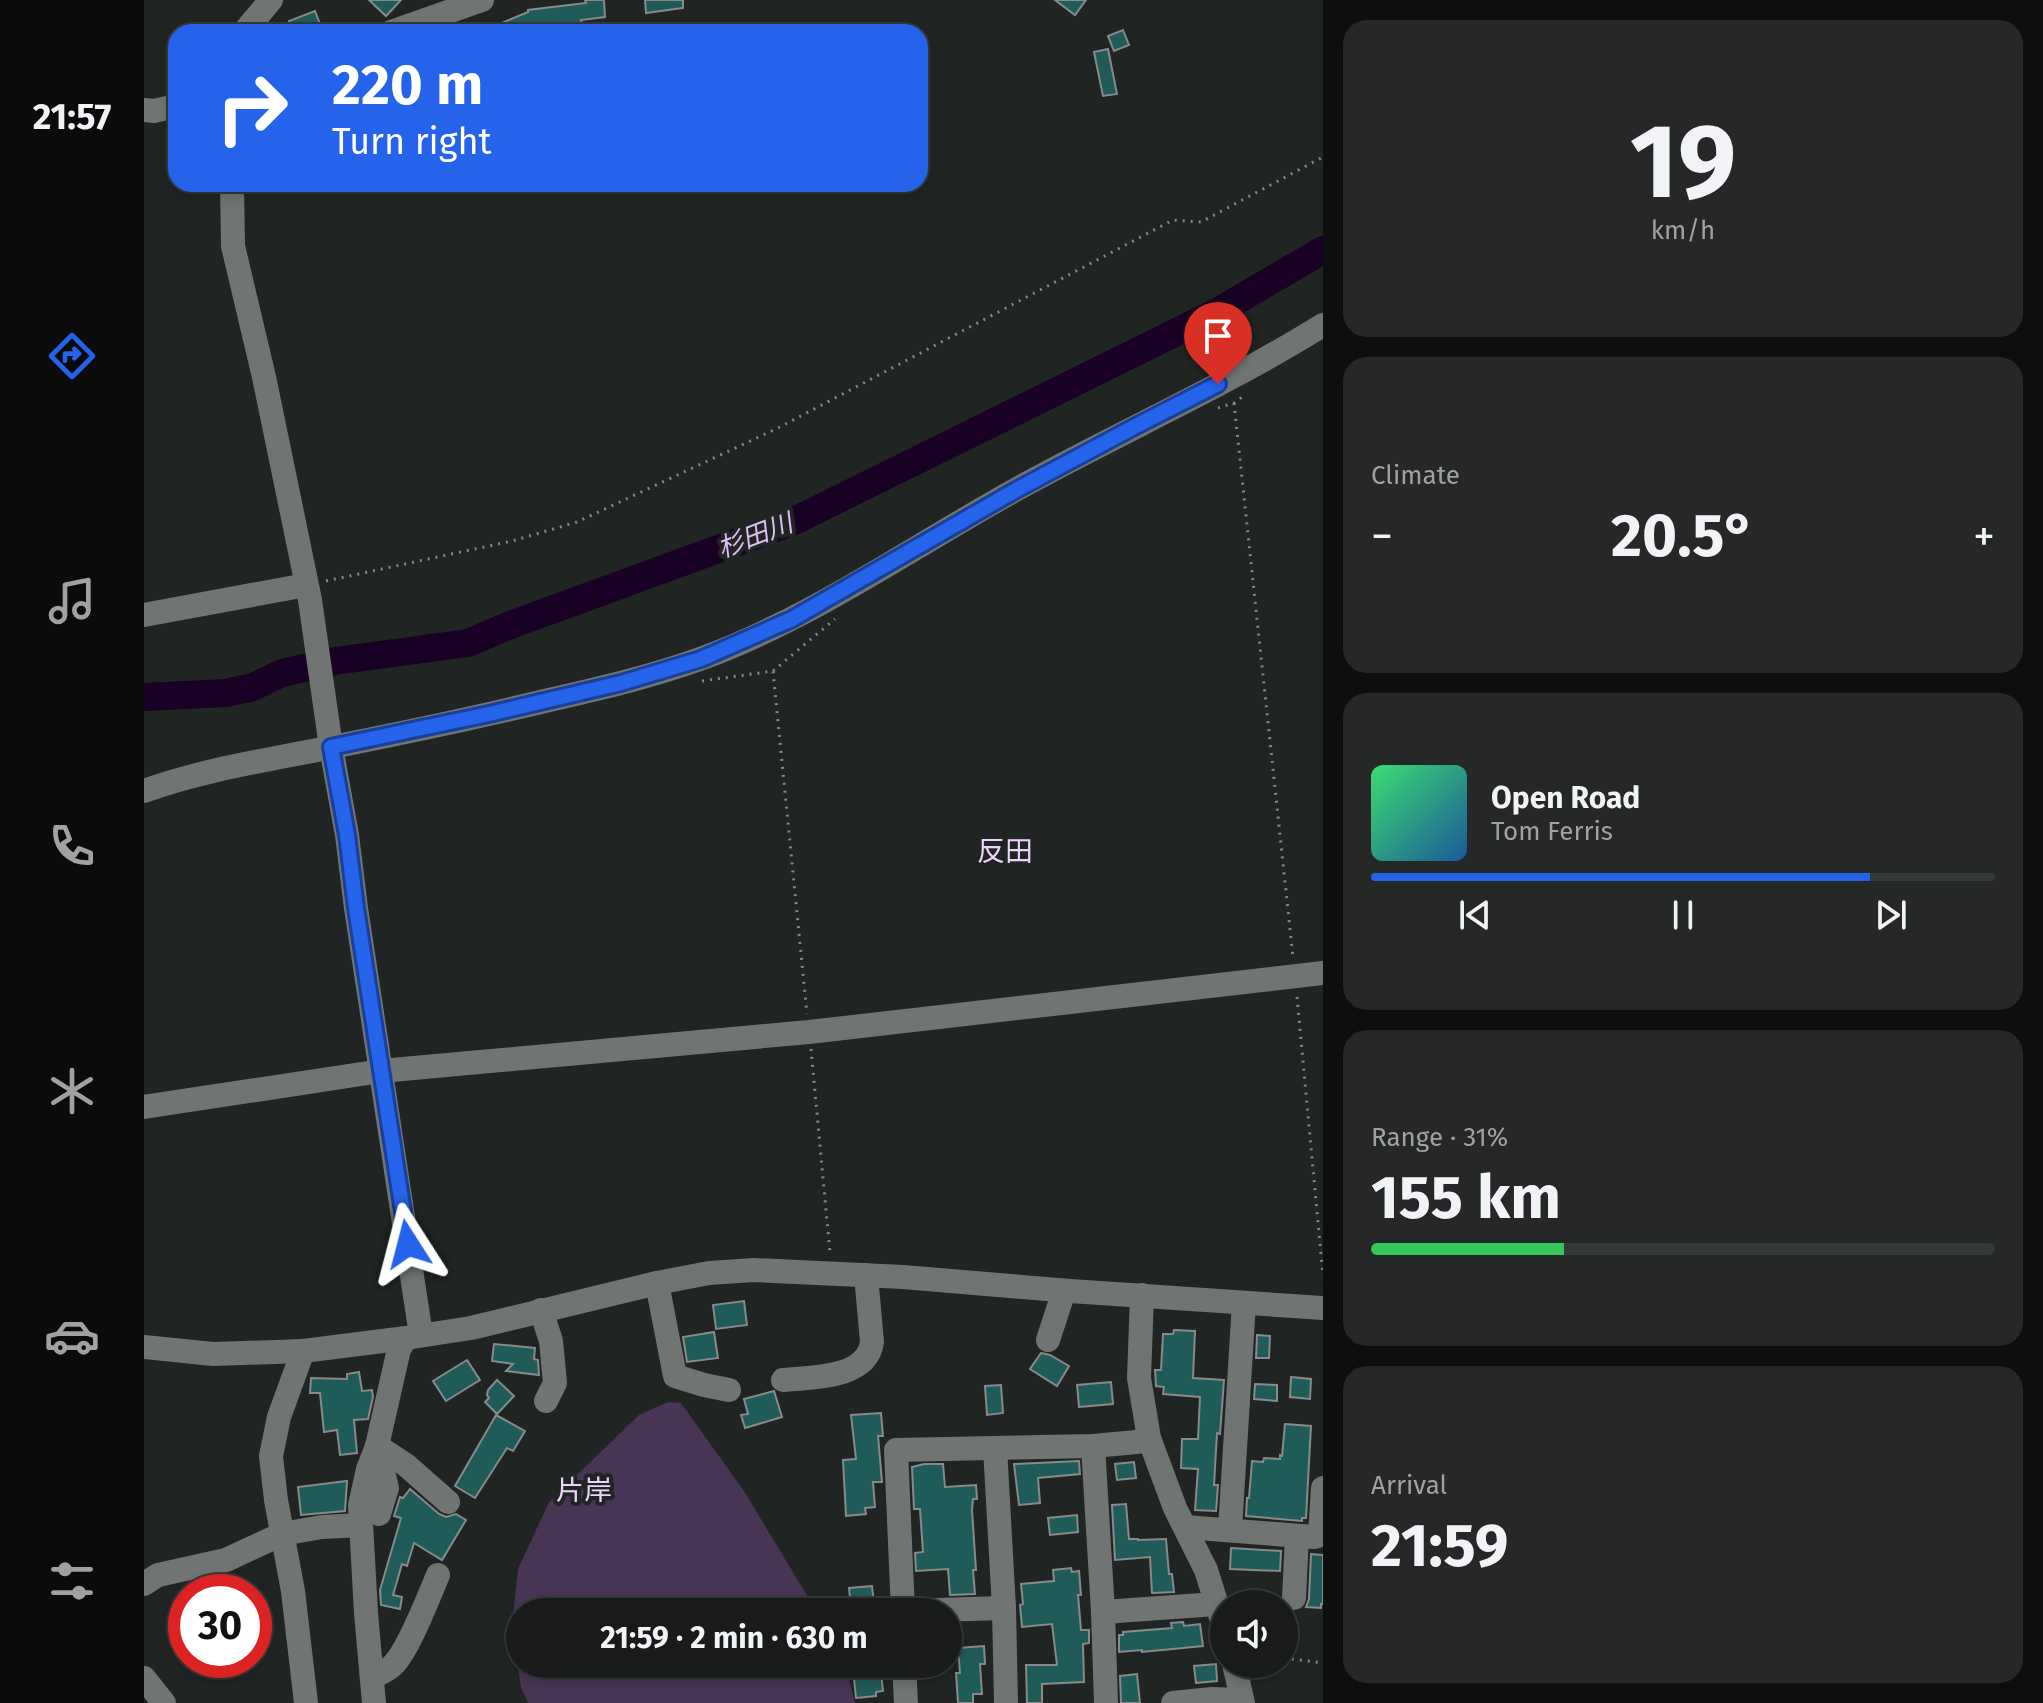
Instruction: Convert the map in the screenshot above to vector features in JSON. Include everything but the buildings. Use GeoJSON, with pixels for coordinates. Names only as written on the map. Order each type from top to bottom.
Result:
{"type":"FeatureCollection","features":[{"type":"Feature","properties":{"kind":"street"},"geometry":{"type":"LineString","coordinates":[[251,24],[271,0]]}},
{"type":"Feature","properties":{"kind":"street"},"geometry":{"type":"LineString","coordinates":[[414,24],[482,0]]}},
{"type":"Feature","properties":{"kind":"street"},"geometry":{"type":"LineString","coordinates":[[144,110],[168,108]]}},
{"type":"Feature","properties":{"kind":"street"},"geometry":{"type":"LineString","coordinates":[[232,192],[233,246],[264,377],[308,592],[347,835],[381,1071],[414,1337]]}},
{"type":"Feature","properties":{"kind":"street"},"geometry":{"type":"LineString","coordinates":[[144,791],[173,780],[330,740],[475,717],[621,683],[701,659],[792,619],[1016,490],[1323,325]]}},
{"type":"Feature","properties":{"kind":"street"},"geometry":{"type":"LineString","coordinates":[[144,615],[308,592]]}},
{"type":"Feature","properties":{"kind":"street"},"geometry":{"type":"LineString","coordinates":[[144,1107],[381,1071],[809,1032],[1323,973]]}},
{"type":"Feature","properties":{"kind":"street"},"geometry":{"type":"LineString","coordinates":[[144,1347],[213,1354],[303,1351],[414,1337],[471,1328],[657,1283],[709,1273],[754,1270],[866,1275],[1323,1308]]}},
{"type":"Feature","properties":{"kind":"street"},"geometry":{"type":"LineString","coordinates":[[783,1380],[841,1373],[866,1359],[872,1342],[866,1275]]}},
{"type":"Feature","properties":{"kind":"street"},"geometry":{"type":"LineString","coordinates":[[657,1283],[675,1376],[729,1390]]}},
{"type":"Feature","properties":{"kind":"street"},"geometry":{"type":"LineString","coordinates":[[1048,1340],[1064,1291]]}},
{"type":"Feature","properties":{"kind":"street"},"geometry":{"type":"LineString","coordinates":[[1142,1295],[1139,1378],[1149,1438],[1212,1590]]}},
{"type":"Feature","properties":{"kind":"street"},"geometry":{"type":"LineString","coordinates":[[1230,1529],[1244,1303]]}},
{"type":"Feature","properties":{"kind":"street"},"geometry":{"type":"LineString","coordinates":[[541,1310],[551,1341],[555,1383],[546,1401]]}},
{"type":"Feature","properties":{"kind":"street"},"geometry":{"type":"LineString","coordinates":[[374,1703],[366,1613],[370,1519],[360,1505],[399,1349],[414,1337]]}},
{"type":"Feature","properties":{"kind":"street"},"geometry":{"type":"LineString","coordinates":[[303,1351],[279,1417],[271,1456],[293,1591],[306,1703]]}},
{"type":"Feature","properties":{"kind":"street"},"geometry":{"type":"LineString","coordinates":[[901,1598],[896,1450],[1093,1446],[1149,1438]]}},
{"type":"Feature","properties":{"kind":"street"},"geometry":{"type":"LineString","coordinates":[[377,1446],[406,1465],[448,1502]]}},
{"type":"Feature","properties":{"kind":"street"},"geometry":{"type":"LineString","coordinates":[[1093,1446],[1106,1703]]}},
{"type":"Feature","properties":{"kind":"street"},"geometry":{"type":"LineString","coordinates":[[995,1448],[1006,1703]]}},
{"type":"Feature","properties":{"kind":"street"},"geometry":{"type":"LineString","coordinates":[[1185,1527],[1314,1537],[1320,1535],[1323,1488]]}},
{"type":"Feature","properties":{"kind":"street"},"geometry":{"type":"LineString","coordinates":[[149,1572],[226,1560],[282,1534],[370,1519]]}},
{"type":"Feature","properties":{"kind":"street"},"geometry":{"type":"LineString","coordinates":[[1294,1590],[1297,1536]]}},
{"type":"Feature","properties":{"kind":"street"},"geometry":{"type":"LineString","coordinates":[[372,1677],[396,1663],[438,1575]]}},
{"type":"Feature","properties":{"kind":"street"},"geometry":{"type":"LineString","coordinates":[[1103,1612],[1210,1604]]}},
{"type":"Feature","properties":{"kind":"street"},"geometry":{"type":"LineString","coordinates":[[962,1610],[1004,1608]]}},
{"type":"Feature","properties":{"kind":"street"},"geometry":{"type":"LineString","coordinates":[[144,1678],[164,1703]]}},
{"type":"Feature","properties":{"kind":"street"},"geometry":{"type":"LineString","coordinates":[[905,1678],[906,1703]]}},
{"type":"Feature","properties":{"kind":"street"},"geometry":{"type":"LineString","coordinates":[[1173,1703],[1212,1699],[1243,1702],[1237,1678]]}},
{"type":"Feature","properties":{"kind":"path"},"geometry":{"type":"LineString","coordinates":[[308,592],[577,522],[778,428],[1173,220],[1201,222],[1323,157]]}},
{"type":"Feature","properties":{"kind":"path"},"geometry":{"type":"LineString","coordinates":[[1234,403],[1295,976],[1323,1276]]}},
{"type":"Feature","properties":{"kind":"path"},"geometry":{"type":"LineString","coordinates":[[695,682],[773,671],[832,1273]]}},
{"type":"Feature","properties":{"kind":"path"},"geometry":{"type":"LineString","coordinates":[[1298,1660],[1323,1663]]}},
{"type":"Feature","properties":{"kind":"shaded area"},"geometry":{"type":"Polygon","coordinates":[[[668,1402],[681,1403],[744,1491],[809,1598],[515,1598],[518,1569],[549,1502],[639,1415],[668,1402]]]}},
{"type":"Feature","properties":{"kind":"shaded area"},"geometry":{"type":"Polygon","coordinates":[[[520,1678],[849,1678],[855,1703],[528,1703],[520,1678]]]}},
{"type":"Feature","properties":{"kind":"waterway","name":"杉田川"},"geometry":{"type":"LineString","coordinates":[[144,697],[226,693],[253,687],[282,673],[335,661],[468,643],[792,522],[1217,312],[1323,250]]}},
{"type":"Feature","properties":{"kind":"district","name":"反田"},"geometry":{"type":"Point","coordinates":[1005,851]}},
{"type":"Feature","properties":{"kind":"district","name":"片岸"},"geometry":{"type":"Point","coordinates":[584,1490]}},
{"type":"Feature","properties":{"kind":"route"},"geometry":{"type":"LineString","coordinates":[[408,1244],[331,747],[621,683],[701,659],[792,619],[1016,490],[1218,384]]}}]}
